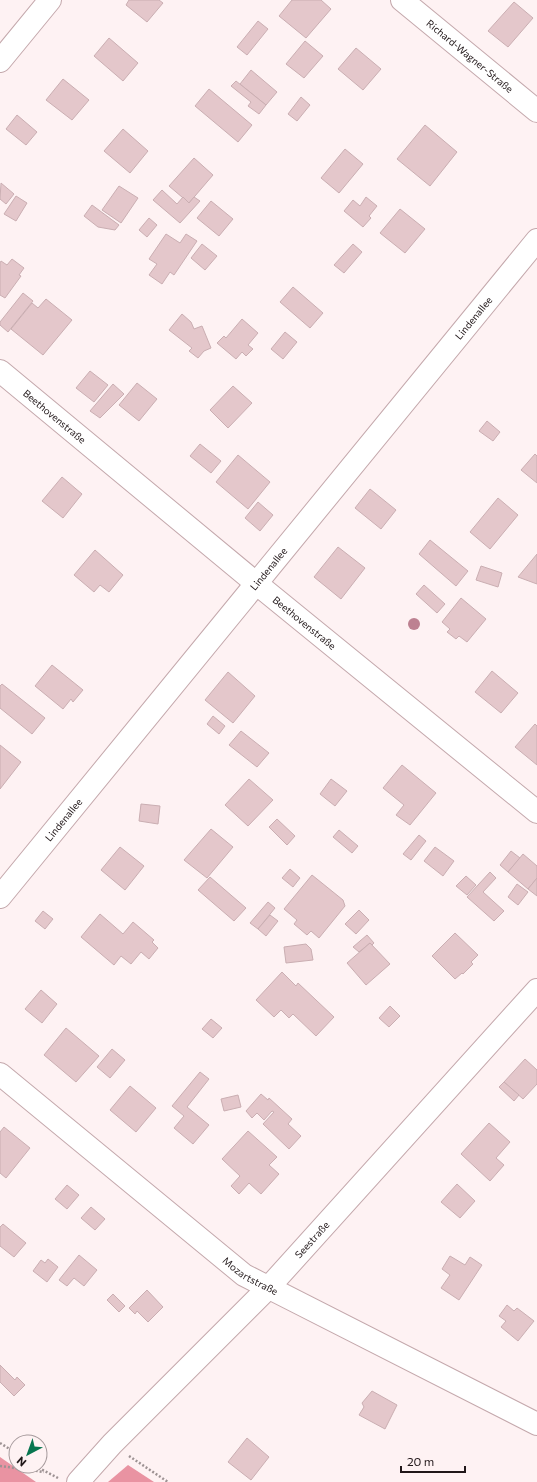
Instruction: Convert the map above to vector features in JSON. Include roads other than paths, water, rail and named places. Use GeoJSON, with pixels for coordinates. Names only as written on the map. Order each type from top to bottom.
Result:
{"type":"FeatureCollection","features":[{"type":"Feature","properties":{"kind":"street"},"geometry":{"type":"LineString","coordinates":[[0,61],[50,0]]}},
{"type":"Feature","properties":{"kind":"street","name":"Richard-Wagner-Straße"},"geometry":{"type":"LineString","coordinates":[[402,0],[537,111]]}},
{"type":"Feature","properties":{"kind":"street","name":"Lindenallee"},"geometry":{"type":"LineString","coordinates":[[0,897],[537,240]]}},
{"type":"Feature","properties":{"kind":"street","name":"Beethovenstraße"},"geometry":{"type":"LineString","coordinates":[[0,371],[257,584],[537,812]]}},
{"type":"Feature","properties":{"kind":"street","name":"Seestraße"},"geometry":{"type":"LineString","coordinates":[[72,1481],[112,1444],[269,1287],[537,990]]}},
{"type":"Feature","properties":{"kind":"street","name":"Mozartstraße"},"geometry":{"type":"LineString","coordinates":[[0,1074],[244,1274],[537,1424]]}}]}
